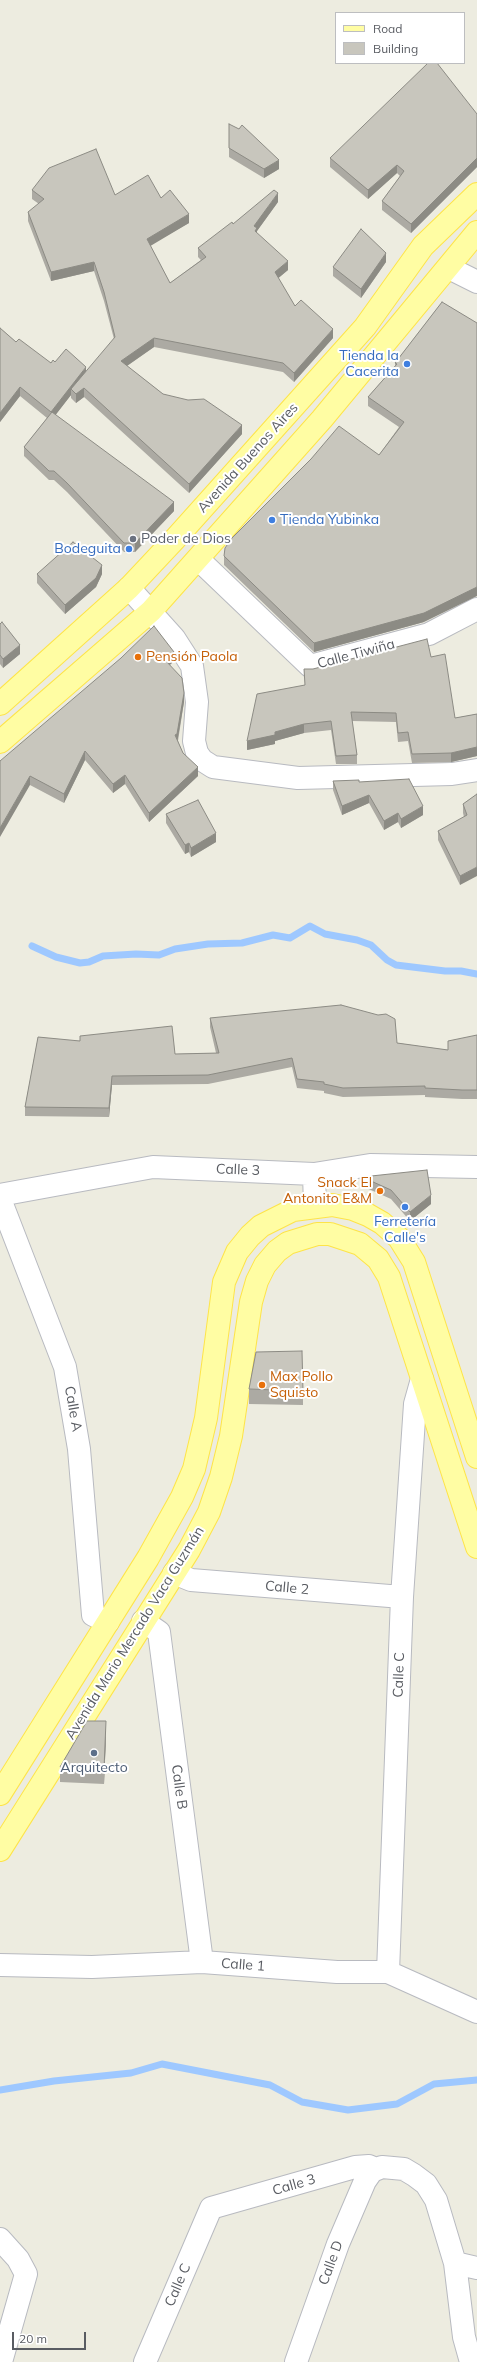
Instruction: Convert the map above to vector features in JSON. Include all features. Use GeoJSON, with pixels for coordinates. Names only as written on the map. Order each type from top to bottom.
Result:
{"type":"FeatureCollection","features":[{"type":"Feature","properties":{"kind":"main road","name":"Avenida Buenos Aires"},"geometry":{"type":"LineString","coordinates":[[0,704],[129,588],[365,327],[423,246],[477,194]]}},
{"type":"Feature","properties":{"kind":"main road","name":"Avenida Buenos Aires"},"geometry":{"type":"LineString","coordinates":[[0,742],[151,611],[322,419],[449,268],[477,232]]}},
{"type":"Feature","properties":{"kind":"main road","name":"Avenida Mario Mercado Vaca Guzmán"},"geometry":{"type":"LineString","coordinates":[[0,1794],[148,1558],[182,1497],[194,1469],[206,1418],[222,1294],[230,1264],[250,1236],[261,1226],[293,1210],[332,1205],[354,1209],[382,1223],[399,1238],[414,1262],[477,1457]]}},
{"type":"Feature","properties":{"kind":"main road"},"geometry":{"type":"LineString","coordinates":[[315,1206],[317,1234]]}},
{"type":"Feature","properties":{"kind":"main road","name":"Avenida Mario Mercado Vaca Guzmán"},"geometry":{"type":"LineString","coordinates":[[0,1850],[174,1574],[209,1512],[221,1477],[232,1436],[251,1302],[257,1281],[265,1265],[277,1251],[299,1238],[317,1234],[330,1234],[354,1240],[378,1259],[389,1276],[422,1379],[471,1508],[477,1547]]}},
{"type":"Feature","properties":{"kind":"main road"},"geometry":{"type":"LineString","coordinates":[[422,1379],[450,1370]]}},
{"type":"Feature","properties":{"kind":"main road"},"geometry":{"type":"LineString","coordinates":[[148,1558],[174,1574]]}},
{"type":"Feature","properties":{"kind":"street"},"geometry":{"type":"LineString","coordinates":[[449,268],[477,282]]}},
{"type":"Feature","properties":{"kind":"street","name":"Calle Tiwiña"},"geometry":{"type":"LineString","coordinates":[[198,559],[310,666],[429,634],[477,609]]}},
{"type":"Feature","properties":{"kind":"street"},"geometry":{"type":"LineString","coordinates":[[129,588],[174,638],[192,666],[197,702],[194,741],[197,753],[202,760],[213,767],[238,772],[298,778],[452,774],[477,770]]}},
{"type":"Feature","properties":{"kind":"street","name":"Calle 3"},"geometry":{"type":"LineString","coordinates":[[0,1195],[153,1167],[314,1174],[370,1166],[477,1167]]}},
{"type":"Feature","properties":{"kind":"street"},"geometry":{"type":"LineString","coordinates":[[314,1174],[315,1206]]}},
{"type":"Feature","properties":{"kind":"street","name":"Calle A"},"geometry":{"type":"LineString","coordinates":[[0,1199],[65,1367],[79,1449],[93,1615],[108,1622]]}},
{"type":"Feature","properties":{"kind":"street","name":"Calle C"},"geometry":{"type":"LineString","coordinates":[[388,1972],[402,1598],[415,1404],[422,1379]]}},
{"type":"Feature","properties":{"kind":"street","name":"Calle 2"},"geometry":{"type":"LineString","coordinates":[[174,1574],[191,1580],[402,1598]]}},
{"type":"Feature","properties":{"kind":"street","name":"Calle B"},"geometry":{"type":"LineString","coordinates":[[143,1621],[159,1632],[202,1962]]}},
{"type":"Feature","properties":{"kind":"street","name":"Calle 1"},"geometry":{"type":"LineString","coordinates":[[0,1965],[92,1967],[202,1962],[337,1972],[388,1972],[477,2012]]}},
{"type":"Feature","properties":{"kind":"street","name":"Calle 3"},"geometry":{"type":"LineString","coordinates":[[212,2208],[355,2167],[369,2166],[376,2169],[382,2167],[404,2169],[426,2184],[436,2200],[455,2263],[464,2337],[471,2362]]}},
{"type":"Feature","properties":{"kind":"street","name":"Calle D"},"geometry":{"type":"LineString","coordinates":[[296,2362],[338,2244],[365,2181],[376,2169]]}},
{"type":"Feature","properties":{"kind":"street","name":"Calle C"},"geometry":{"type":"LineString","coordinates":[[145,2362],[212,2208]]}},
{"type":"Feature","properties":{"kind":"street"},"geometry":{"type":"LineString","coordinates":[[0,2239],[18,2259],[26,2274],[1,2362]]}},
{"type":"Feature","properties":{"kind":"street"},"geometry":{"type":"LineString","coordinates":[[455,2263],[477,2268]]}},
{"type":"Feature","properties":{"kind":"building"},"geometry":{"type":"Polygon","coordinates":[[[427,64],[438,64],[477,114],[477,158],[411,224],[382,201],[404,171],[397,165],[368,190],[330,158],[427,64]]]}},
{"type":"Feature","properties":{"kind":"building"},"geometry":{"type":"Polygon","coordinates":[[[229,124],[239,129],[242,125],[279,160],[264,169],[229,148],[229,124]]]}},
{"type":"Feature","properties":{"kind":"building"},"geometry":{"type":"Polygon","coordinates":[[[96,149],[115,195],[148,175],[161,198],[170,190],[189,214],[147,239],[170,283],[206,257],[198,248],[232,222],[233,224],[274,190],[278,193],[254,226],[257,228],[255,231],[288,261],[275,272],[295,306],[301,300],[333,329],[294,373],[283,363],[154,338],[121,361],[163,394],[188,400],[204,399],[242,425],[189,484],[84,388],[76,394],[71,389],[115,337],[104,292],[94,262],[51,272],[28,212],[44,199],[32,190],[49,168],[96,149]]]}},
{"type":"Feature","properties":{"kind":"building"},"geometry":{"type":"Polygon","coordinates":[[[361,229],[386,253],[361,289],[333,267],[361,229]]]}},
{"type":"Feature","properties":{"kind":"building"},"geometry":{"type":"Polygon","coordinates":[[[442,302],[477,323],[477,587],[424,613],[314,643],[224,556],[225,548],[232,538],[311,459],[339,426],[379,455],[404,422],[368,397],[397,364],[395,363],[442,302]]]}},
{"type":"Feature","properties":{"kind":"building"},"geometry":{"type":"Polygon","coordinates":[[[0,328],[16,342],[19,339],[51,363],[53,360],[55,362],[66,349],[86,367],[51,412],[20,387],[0,413],[0,328]]]}},
{"type":"Feature","properties":{"kind":"building"},"geometry":{"type":"Polygon","coordinates":[[[52,412],[174,502],[135,543],[124,543],[67,483],[54,471],[49,471],[24,447],[52,412]]]}},
{"type":"Feature","properties":{"kind":"building"},"geometry":{"type":"Polygon","coordinates":[[[73,542],[102,565],[96,578],[65,605],[37,574],[73,542]]]}},
{"type":"Feature","properties":{"kind":"building"},"geometry":{"type":"Polygon","coordinates":[[[2,622],[20,645],[3,659],[0,655],[0,624],[2,622]]]}},
{"type":"Feature","properties":{"kind":"building"},"geometry":{"type":"Polygon","coordinates":[[[154,626],[174,652],[165,660],[182,678],[184,693],[177,734],[175,735],[183,753],[198,767],[149,813],[125,775],[113,784],[85,751],[64,794],[30,776],[0,828],[0,761],[121,658],[154,626]]]}},
{"type":"Feature","properties":{"kind":"building"},"geometry":{"type":"Polygon","coordinates":[[[427,639],[431,657],[445,654],[455,718],[477,714],[477,747],[451,753],[412,754],[408,732],[398,733],[396,713],[351,712],[357,755],[336,756],[331,721],[304,724],[275,732],[275,735],[247,741],[257,694],[305,685],[304,669],[313,669],[427,639]]]}},
{"type":"Feature","properties":{"kind":"building"},"geometry":{"type":"Polygon","coordinates":[[[409,779],[423,806],[401,819],[398,813],[384,821],[369,795],[342,806],[333,781],[359,780],[359,782],[409,779]]]}},
{"type":"Feature","properties":{"kind":"building"},"geometry":{"type":"Polygon","coordinates":[[[477,794],[477,867],[460,876],[438,831],[467,815],[463,804],[477,794]]]}},
{"type":"Feature","properties":{"kind":"building"},"geometry":{"type":"Polygon","coordinates":[[[198,800],[216,833],[191,848],[189,843],[185,845],[166,814],[198,800]]]}},
{"type":"Feature","properties":{"kind":"building"},"geometry":{"type":"Polygon","coordinates":[[[341,1005],[378,1015],[386,1014],[395,1019],[397,1043],[448,1050],[448,1041],[477,1035],[477,1090],[425,1088],[425,1086],[343,1088],[324,1084],[324,1082],[297,1079],[292,1058],[208,1075],[112,1076],[109,1108],[25,1107],[38,1037],[80,1041],[80,1036],[172,1026],[175,1054],[219,1053],[210,1018],[341,1005]]]}},
{"type":"Feature","properties":{"kind":"building"},"geometry":{"type":"Polygon","coordinates":[[[427,1170],[431,1195],[410,1212],[391,1190],[362,1177],[427,1170]]]}},
{"type":"Feature","properties":{"kind":"building"},"geometry":{"type":"Polygon","coordinates":[[[302,1351],[303,1391],[249,1389],[256,1352],[302,1351]]]}},
{"type":"Feature","properties":{"kind":"building"},"geometry":{"type":"Polygon","coordinates":[[[87,1721],[106,1721],[104,1769],[60,1767],[87,1721]]]}},
{"type":"Feature","properties":{"kind":"waterway"},"geometry":{"type":"LineString","coordinates":[[32,946],[56,957],[80,963],[89,962],[103,956],[136,954],[159,955],[175,949],[208,944],[242,943],[273,935],[290,938],[310,926],[325,934],[357,940],[371,945],[387,960],[396,965],[445,971],[461,971],[477,974]]}},
{"type":"Feature","properties":{"kind":"waterway"},"geometry":{"type":"LineString","coordinates":[[0,2090],[54,2081],[131,2073],[162,2064],[270,2085],[302,2102],[348,2110],[397,2104],[434,2084],[477,2080]]}},
{"type":"Feature","properties":{"kind":"place","name":"Tienda la Cacerita"},"geometry":{"type":"Point","coordinates":[407,364]}},
{"type":"Feature","properties":{"kind":"place","name":"Tienda Yubinka"},"geometry":{"type":"Point","coordinates":[272,520]}},
{"type":"Feature","properties":{"kind":"place","name":"Poder de Dios"},"geometry":{"type":"Point","coordinates":[133,539]}},
{"type":"Feature","properties":{"kind":"place","name":"Bodeguita"},"geometry":{"type":"Point","coordinates":[129,549]}},
{"type":"Feature","properties":{"kind":"place","name":"Pensión Paola"},"geometry":{"type":"Point","coordinates":[138,657]}},
{"type":"Feature","properties":{"kind":"place","name":"Snack El Antonito E&M"},"geometry":{"type":"Point","coordinates":[380,1191]}},
{"type":"Feature","properties":{"kind":"place","name":"Ferretería Calle's"},"geometry":{"type":"Point","coordinates":[405,1207]}},
{"type":"Feature","properties":{"kind":"place","name":"Max Pollo Squisto"},"geometry":{"type":"Point","coordinates":[262,1385]}},
{"type":"Feature","properties":{"kind":"place","name":"Arquitecto"},"geometry":{"type":"Point","coordinates":[94,1753]}}]}
